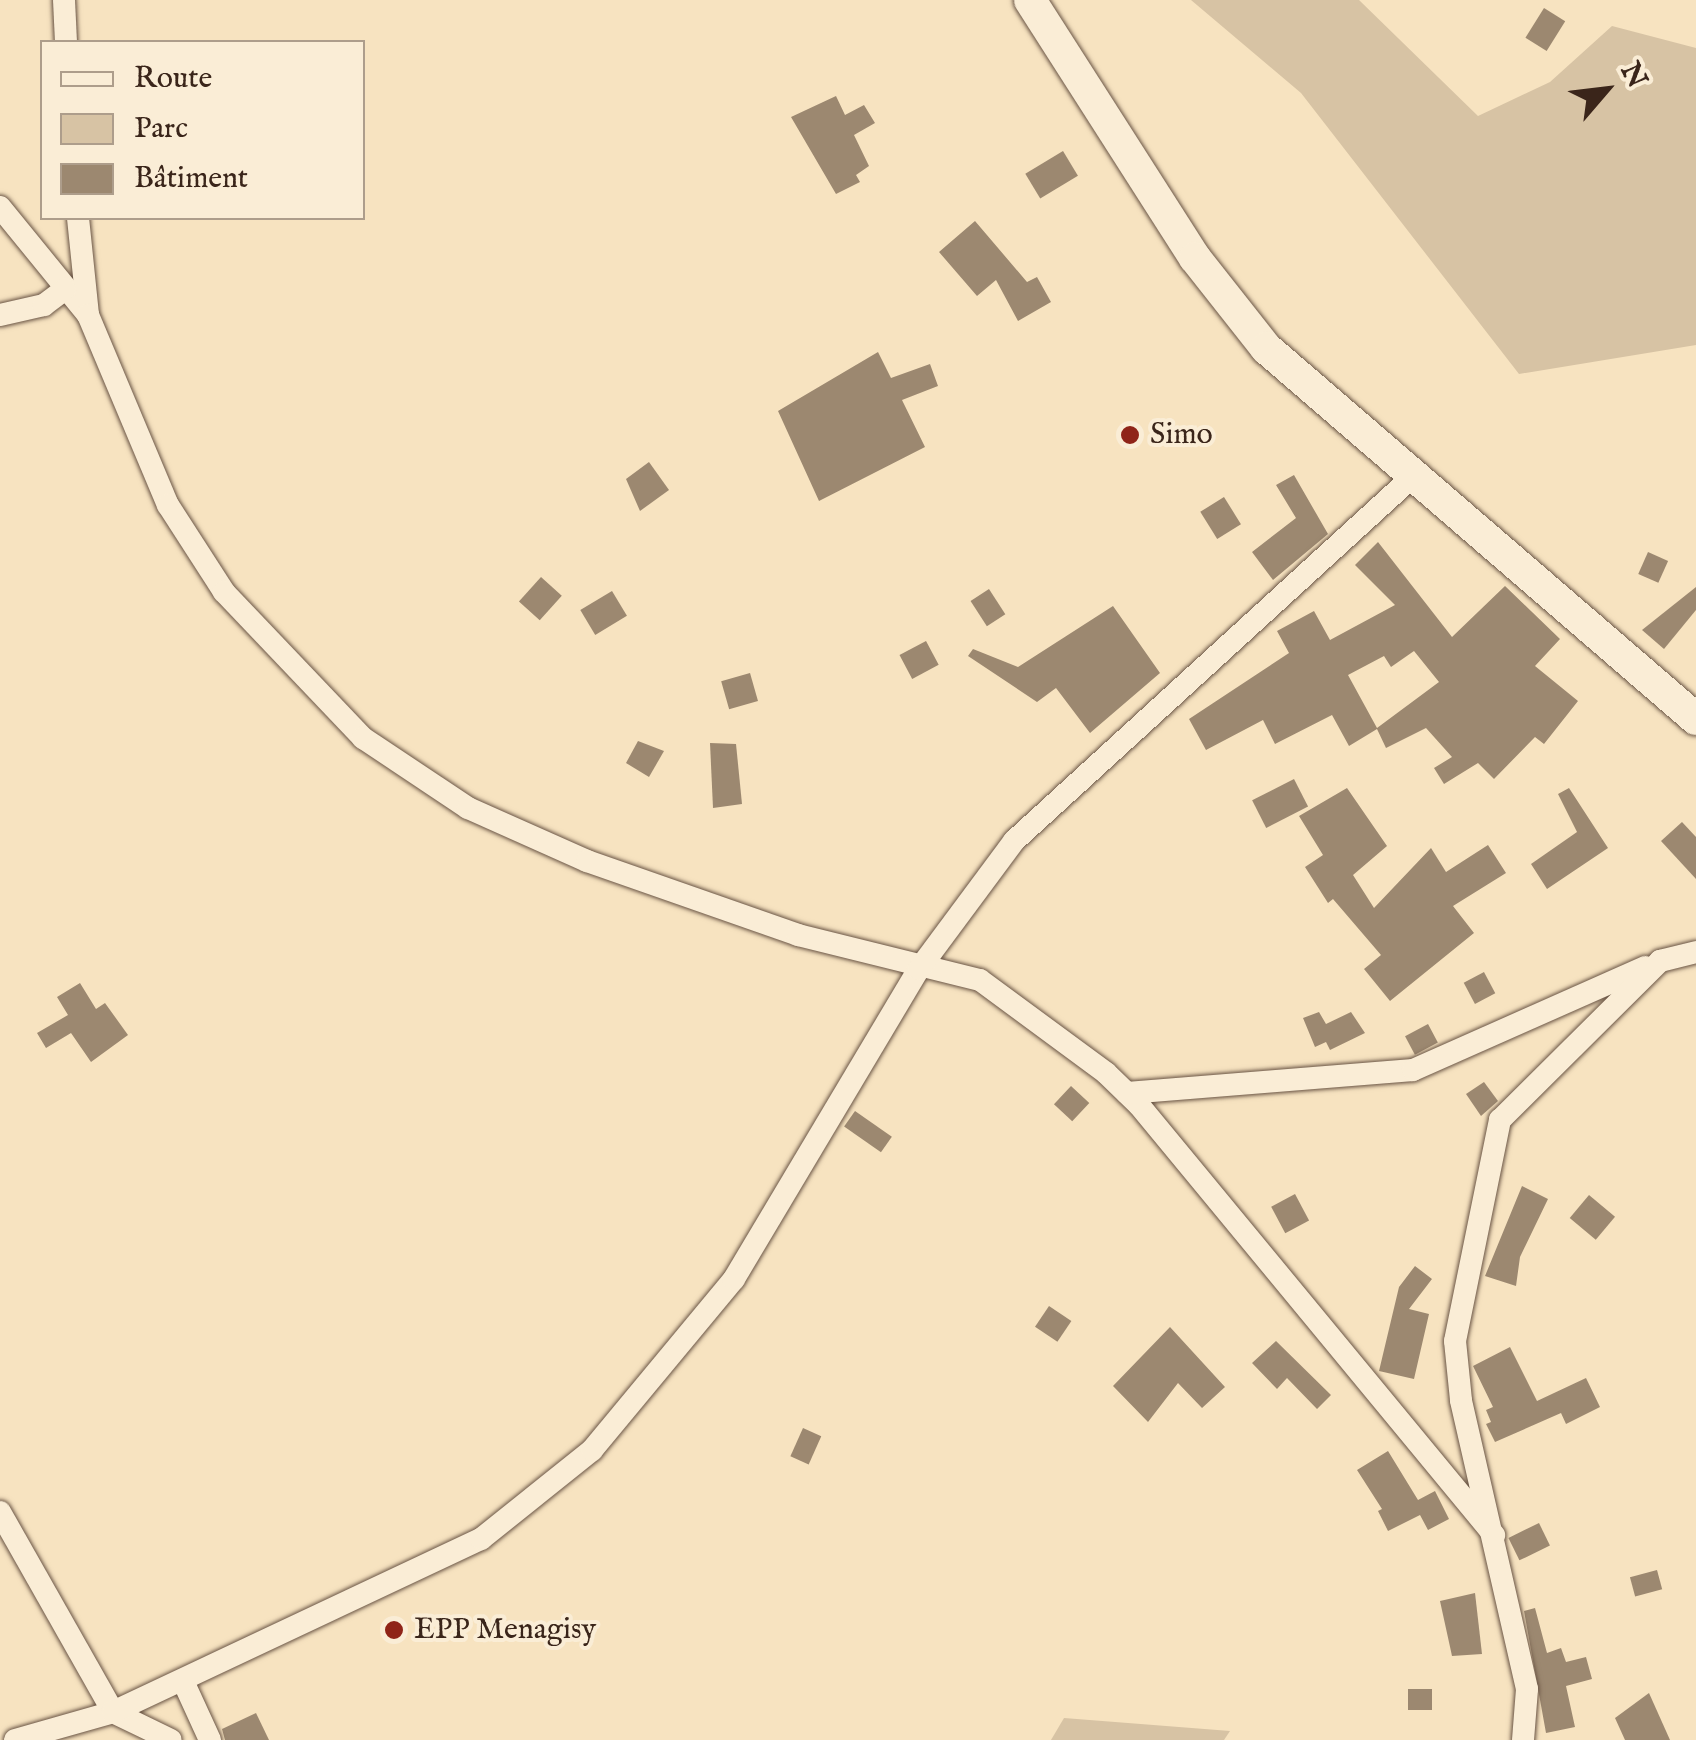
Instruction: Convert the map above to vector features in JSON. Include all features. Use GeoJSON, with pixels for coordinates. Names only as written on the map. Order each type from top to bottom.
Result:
{"type":"FeatureCollection","features":[{"type":"Feature","properties":{"kind":"main road"},"geometry":{"type":"LineString","coordinates":[[1030,0],[1225,300],[1266,348],[1410,479],[1696,719]]}},
{"type":"Feature","properties":{"kind":"street"},"geometry":{"type":"LineString","coordinates":[[64,0],[66,40]]}},
{"type":"Feature","properties":{"kind":"street"},"geometry":{"type":"LineString","coordinates":[[0,207],[88,315]]}},
{"type":"Feature","properties":{"kind":"street"},"geometry":{"type":"LineString","coordinates":[[78,220],[88,315],[168,505],[224,592],[364,738],[468,808],[587,861],[919,969],[980,980],[1127,1093],[1494,1536]]}},
{"type":"Feature","properties":{"kind":"street"},"geometry":{"type":"LineString","coordinates":[[0,315],[44,305],[65,289]]}},
{"type":"Feature","properties":{"kind":"street"},"geometry":{"type":"LineString","coordinates":[[15,1740],[113,1712],[481,1539],[592,1450],[734,1280],[919,969],[1014,841],[1410,479]]}},
{"type":"Feature","properties":{"kind":"street"},"geometry":{"type":"LineString","coordinates":[[1127,1093],[1412,1070],[1660,961],[1696,952]]}},
{"type":"Feature","properties":{"kind":"street"},"geometry":{"type":"LineString","coordinates":[[1524,1740],[1528,1690],[1461,1400],[1455,1341],[1500,1120],[1660,961]]}},
{"type":"Feature","properties":{"kind":"street"},"geometry":{"type":"LineString","coordinates":[[0,1512],[113,1712],[171,1740]]}},
{"type":"Feature","properties":{"kind":"street"},"geometry":{"type":"LineString","coordinates":[[183,1681],[210,1740]]}},
{"type":"Feature","properties":{"kind":"green space"},"geometry":{"type":"Polygon","coordinates":[[[1191,0],[1359,0],[1478,116],[1550,82],[1612,26],[1696,48],[1696,345],[1519,374],[1301,93],[1191,0]]]}},
{"type":"Feature","properties":{"kind":"green space"},"geometry":{"type":"Polygon","coordinates":[[[1064,1718],[1230,1731],[1224,1740],[1051,1740],[1064,1718]]]}},
{"type":"Feature","properties":{"kind":"building"},"geometry":{"type":"Polygon","coordinates":[[[1544,8],[1565,21],[1547,51],[1525,38],[1544,8]]]}},
{"type":"Feature","properties":{"kind":"building"},"geometry":{"type":"Polygon","coordinates":[[[836,96],[845,115],[864,105],[875,123],[854,135],[869,166],[856,175],[860,182],[836,194],[791,117],[836,96]]]}},
{"type":"Feature","properties":{"kind":"building"},"geometry":{"type":"Polygon","coordinates":[[[1063,151],[1078,176],[1040,199],[1025,174],[1063,151]]]}},
{"type":"Feature","properties":{"kind":"building"},"geometry":{"type":"Polygon","coordinates":[[[975,221],[1027,282],[1037,277],[1051,302],[1018,321],[996,280],[977,296],[939,252],[975,221]]]}},
{"type":"Feature","properties":{"kind":"building"},"geometry":{"type":"Polygon","coordinates":[[[878,352],[891,378],[930,364],[938,386],[902,400],[925,447],[819,501],[778,411],[878,352]]]}},
{"type":"Feature","properties":{"kind":"building"},"geometry":{"type":"Polygon","coordinates":[[[649,462],[669,490],[640,511],[626,479],[649,462]]]}},
{"type":"Feature","properties":{"kind":"building"},"geometry":{"type":"Polygon","coordinates":[[[1294,475],[1328,534],[1273,580],[1252,552],[1296,518],[1276,485],[1294,475]]]}},
{"type":"Feature","properties":{"kind":"building"},"geometry":{"type":"Polygon","coordinates":[[[1224,497],[1241,524],[1217,539],[1200,512],[1224,497]]]}},
{"type":"Feature","properties":{"kind":"building"},"geometry":{"type":"Polygon","coordinates":[[[1378,542],[1452,637],[1505,586],[1560,639],[1535,666],[1578,701],[1544,744],[1535,737],[1494,779],[1478,763],[1444,784],[1434,768],[1452,757],[1426,728],[1386,748],[1377,729],[1349,746],[1332,715],[1275,744],[1263,720],[1206,750],[1189,719],[1289,653],[1277,631],[1314,611],[1330,640],[1395,605],[1355,565],[1378,542]],[[1414,651],[1391,667],[1384,656],[1348,675],[1377,728],[1439,682],[1414,651]]]}},
{"type":"Feature","properties":{"kind":"building"},"geometry":{"type":"Polygon","coordinates":[[[1648,552],[1668,561],[1658,583],[1638,574],[1648,552]]]}},
{"type":"Feature","properties":{"kind":"building"},"geometry":{"type":"Polygon","coordinates":[[[541,577],[562,596],[540,620],[519,602],[541,577]]]}},
{"type":"Feature","properties":{"kind":"building"},"geometry":{"type":"Polygon","coordinates":[[[1696,587],[1696,610],[1664,649],[1642,630],[1696,587]]]}},
{"type":"Feature","properties":{"kind":"building"},"geometry":{"type":"Polygon","coordinates":[[[989,589],[1005,614],[987,626],[971,601],[989,589]]]}},
{"type":"Feature","properties":{"kind":"building"},"geometry":{"type":"Polygon","coordinates":[[[612,591],[627,616],[595,635],[580,610],[612,591]]]}},
{"type":"Feature","properties":{"kind":"building"},"geometry":{"type":"Polygon","coordinates":[[[1113,606],[1160,673],[1090,733],[1056,688],[1037,702],[968,656],[973,649],[1018,667],[1113,606]]]}},
{"type":"Feature","properties":{"kind":"building"},"geometry":{"type":"Polygon","coordinates":[[[926,641],[939,665],[912,679],[900,655],[926,641]]]}},
{"type":"Feature","properties":{"kind":"building"},"geometry":{"type":"Polygon","coordinates":[[[750,673],[758,701],[729,709],[721,681],[750,673]]]}},
{"type":"Feature","properties":{"kind":"building"},"geometry":{"type":"Polygon","coordinates":[[[638,741],[664,751],[649,777],[626,763],[638,741]]]}},
{"type":"Feature","properties":{"kind":"building"},"geometry":{"type":"Polygon","coordinates":[[[710,743],[736,744],[742,804],[713,808],[710,743]]]}},
{"type":"Feature","properties":{"kind":"building"},"geometry":{"type":"Polygon","coordinates":[[[1294,779],[1308,807],[1266,828],[1252,800],[1294,779]]]}},
{"type":"Feature","properties":{"kind":"building"},"geometry":{"type":"Polygon","coordinates":[[[1347,788],[1387,846],[1353,875],[1374,908],[1431,848],[1446,872],[1488,845],[1506,873],[1453,906],[1474,933],[1390,1001],[1364,969],[1381,955],[1333,899],[1328,903],[1305,867],[1323,855],[1299,816],[1347,788]]]}},
{"type":"Feature","properties":{"kind":"building"},"geometry":{"type":"Polygon","coordinates":[[[1569,788],[1608,848],[1547,889],[1531,864],[1577,832],[1558,794],[1569,788]]]}},
{"type":"Feature","properties":{"kind":"building"},"geometry":{"type":"Polygon","coordinates":[[[1682,822],[1696,837],[1696,879],[1661,841],[1682,822]]]}},
{"type":"Feature","properties":{"kind":"building"},"geometry":{"type":"Polygon","coordinates":[[[1484,972],[1495,993],[1475,1004],[1464,983],[1484,972]]]}},
{"type":"Feature","properties":{"kind":"building"},"geometry":{"type":"Polygon","coordinates":[[[80,983],[96,1009],[105,1003],[128,1035],[91,1062],[71,1033],[46,1048],[37,1033],[68,1015],[57,997],[80,983]]]}},
{"type":"Feature","properties":{"kind":"building"},"geometry":{"type":"Polygon","coordinates":[[[1319,1012],[1326,1024],[1351,1012],[1365,1033],[1330,1050],[1326,1042],[1315,1047],[1303,1018],[1319,1012]]]}},
{"type":"Feature","properties":{"kind":"building"},"geometry":{"type":"Polygon","coordinates":[[[1428,1024],[1438,1043],[1415,1055],[1405,1036],[1428,1024]]]}},
{"type":"Feature","properties":{"kind":"building"},"geometry":{"type":"Polygon","coordinates":[[[1484,1082],[1498,1101],[1481,1116],[1466,1094],[1484,1082]]]}},
{"type":"Feature","properties":{"kind":"building"},"geometry":{"type":"Polygon","coordinates":[[[1071,1086],[1089,1103],[1072,1121],[1054,1104],[1071,1086]]]}},
{"type":"Feature","properties":{"kind":"building"},"geometry":{"type":"Polygon","coordinates":[[[855,1111],[892,1137],[881,1152],[844,1127],[855,1111]]]}},
{"type":"Feature","properties":{"kind":"building"},"geometry":{"type":"Polygon","coordinates":[[[1522,1186],[1548,1199],[1520,1257],[1516,1286],[1485,1276],[1522,1186]]]}},
{"type":"Feature","properties":{"kind":"building"},"geometry":{"type":"Polygon","coordinates":[[[1295,1194],[1309,1220],[1285,1233],[1271,1207],[1295,1194]]]}},
{"type":"Feature","properties":{"kind":"building"},"geometry":{"type":"Polygon","coordinates":[[[1589,1195],[1615,1217],[1596,1240],[1570,1218],[1589,1195]]]}},
{"type":"Feature","properties":{"kind":"building"},"geometry":{"type":"Polygon","coordinates":[[[1415,1266],[1432,1279],[1409,1309],[1429,1314],[1414,1379],[1379,1371],[1399,1287],[1415,1266]]]}},
{"type":"Feature","properties":{"kind":"building"},"geometry":{"type":"Polygon","coordinates":[[[1049,1306],[1071,1321],[1057,1342],[1035,1327],[1049,1306]]]}},
{"type":"Feature","properties":{"kind":"building"},"geometry":{"type":"Polygon","coordinates":[[[1170,1327],[1225,1387],[1202,1408],[1178,1383],[1148,1422],[1113,1386],[1170,1327]]]}},
{"type":"Feature","properties":{"kind":"building"},"geometry":{"type":"Polygon","coordinates":[[[1276,1341],[1331,1395],[1317,1409],[1287,1378],[1277,1389],[1252,1363],[1276,1341]]]}},
{"type":"Feature","properties":{"kind":"building"},"geometry":{"type":"Polygon","coordinates":[[[1510,1347],[1537,1401],[1586,1378],[1600,1407],[1566,1424],[1561,1413],[1495,1442],[1486,1424],[1491,1422],[1486,1410],[1493,1407],[1473,1366],[1510,1347]]]}},
{"type":"Feature","properties":{"kind":"building"},"geometry":{"type":"Polygon","coordinates":[[[803,1428],[821,1436],[809,1464],[790,1456],[803,1428]]]}},
{"type":"Feature","properties":{"kind":"building"},"geometry":{"type":"Polygon","coordinates":[[[1388,1451],[1418,1500],[1435,1491],[1449,1519],[1428,1530],[1420,1515],[1388,1531],[1378,1511],[1382,1509],[1357,1470],[1388,1451]]]}},
{"type":"Feature","properties":{"kind":"building"},"geometry":{"type":"Polygon","coordinates":[[[1539,1523],[1550,1545],[1519,1560],[1508,1538],[1539,1523]]]}},
{"type":"Feature","properties":{"kind":"building"},"geometry":{"type":"Polygon","coordinates":[[[1657,1570],[1662,1589],[1635,1597],[1630,1577],[1657,1570]]]}},
{"type":"Feature","properties":{"kind":"building"},"geometry":{"type":"Polygon","coordinates":[[[1475,1593],[1482,1654],[1452,1656],[1440,1601],[1475,1593]]]}},
{"type":"Feature","properties":{"kind":"building"},"geometry":{"type":"Polygon","coordinates":[[[1535,1608],[1547,1653],[1561,1648],[1566,1662],[1586,1657],[1592,1679],[1566,1686],[1575,1727],[1546,1733],[1524,1611],[1535,1608]]]}},
{"type":"Feature","properties":{"kind":"building"},"geometry":{"type":"Polygon","coordinates":[[[1408,1689],[1432,1689],[1432,1710],[1408,1710],[1408,1689]]]}},
{"type":"Feature","properties":{"kind":"building"},"geometry":{"type":"Polygon","coordinates":[[[1649,1693],[1670,1740],[1625,1740],[1615,1718],[1649,1693]]]}},
{"type":"Feature","properties":{"kind":"building"},"geometry":{"type":"Polygon","coordinates":[[[256,1713],[269,1740],[225,1740],[222,1729],[256,1713]]]}},
{"type":"Feature","properties":{"kind":"place","name":"Simo"},"geometry":{"type":"Point","coordinates":[1130,435]}},
{"type":"Feature","properties":{"kind":"place","name":"EPP Menagisy"},"geometry":{"type":"Point","coordinates":[394,1630]}}]}
